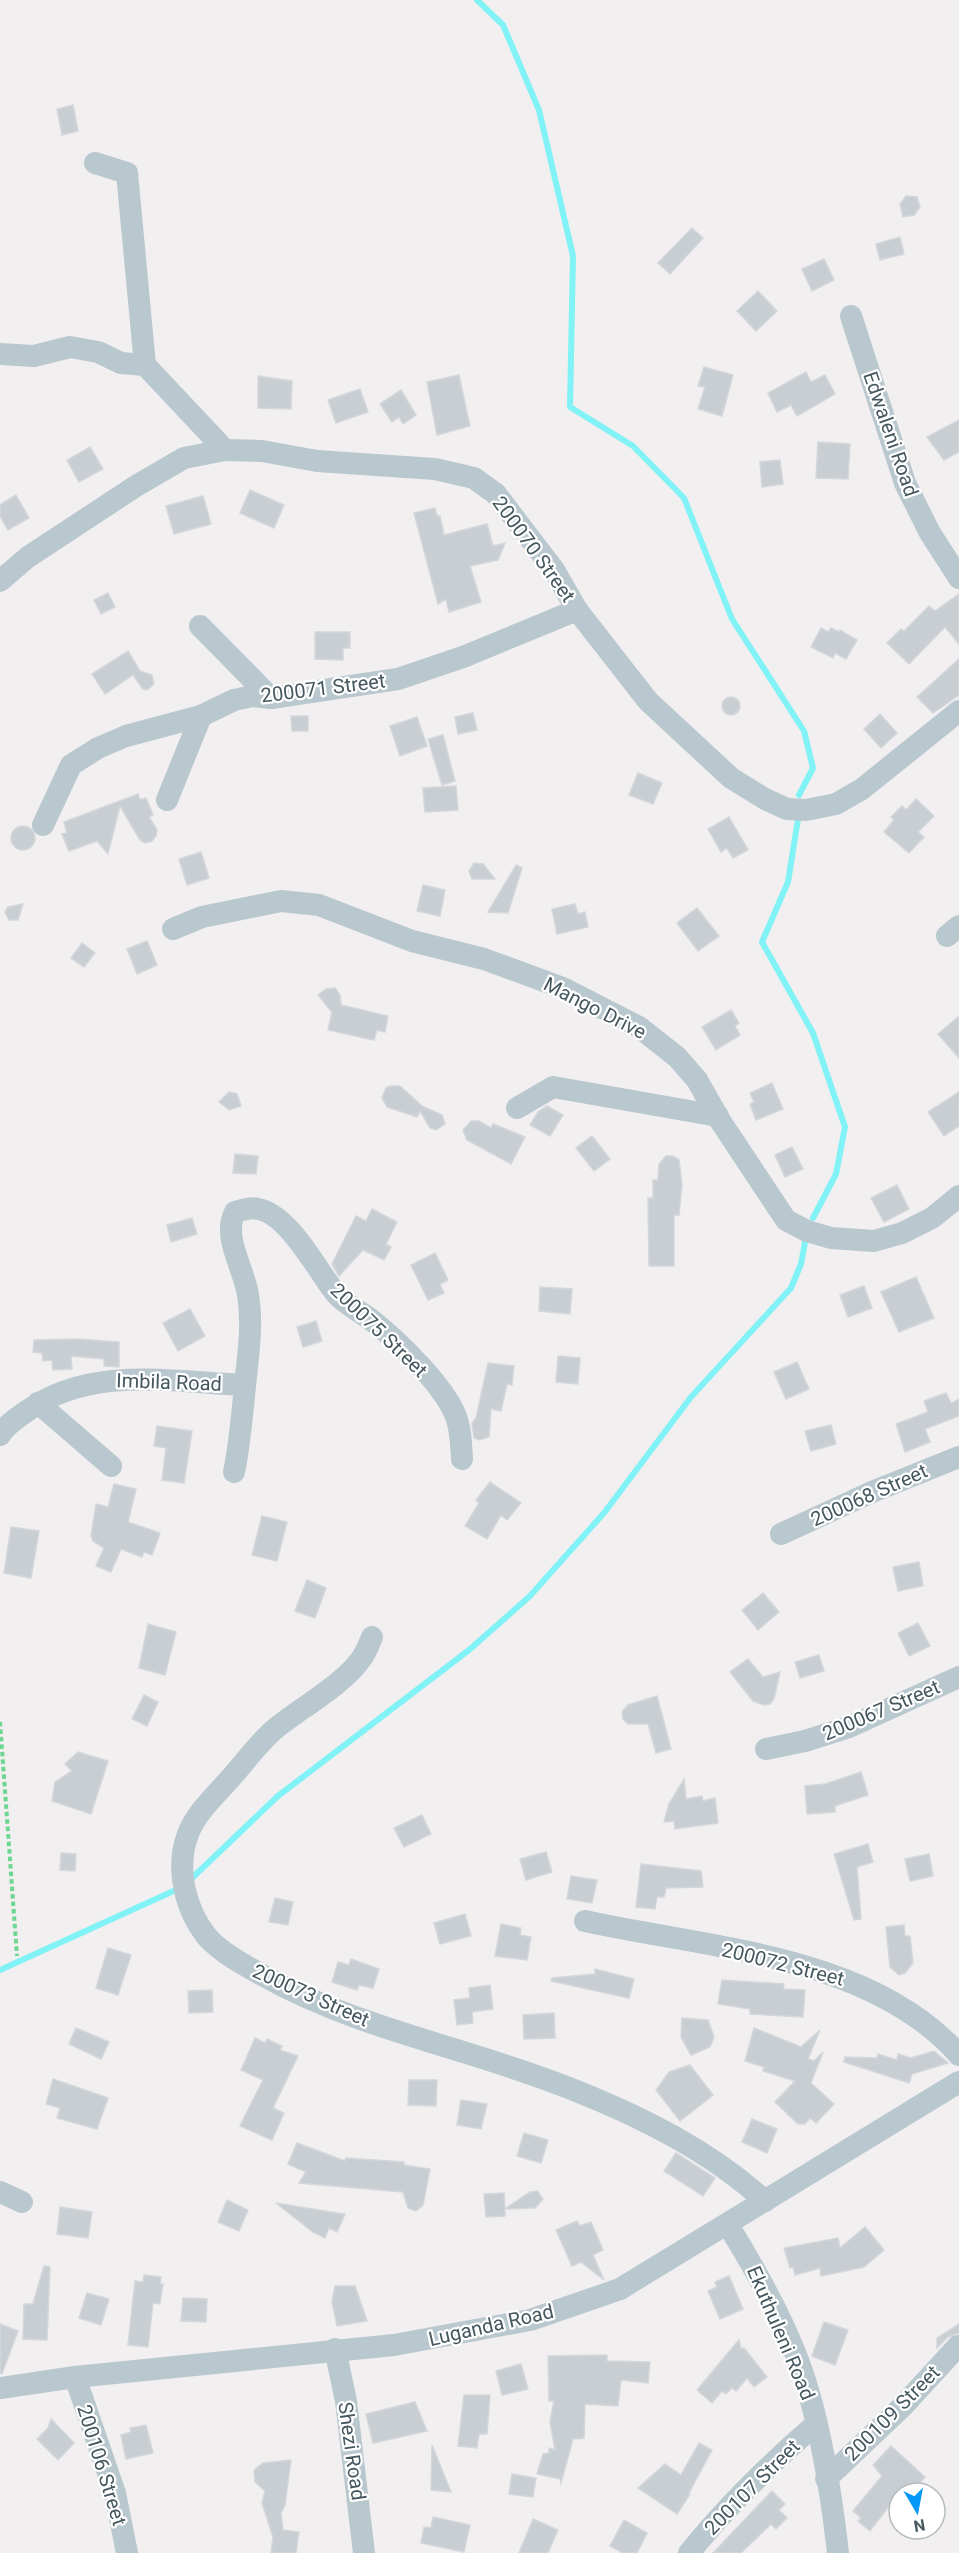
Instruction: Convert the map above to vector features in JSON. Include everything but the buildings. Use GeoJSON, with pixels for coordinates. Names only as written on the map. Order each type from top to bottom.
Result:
{"type":"FeatureCollection","features":[{"type":"Feature","properties":{"kind":"street"},"geometry":{"type":"LineString","coordinates":[[95,163],[128,173],[145,365],[225,450]]}},
{"type":"Feature","properties":{"kind":"street","name":"Edwaleni Road"},"geometry":{"type":"LineString","coordinates":[[851,316],[905,483],[930,533],[959,578]]}},
{"type":"Feature","properties":{"kind":"street"},"geometry":{"type":"LineString","coordinates":[[0,354],[34,356],[70,347],[98,352],[122,363],[145,365]]}},
{"type":"Feature","properties":{"kind":"street","name":"200070 Street"},"geometry":{"type":"LineString","coordinates":[[0,581],[28,557],[136,486],[184,458],[225,450],[262,451],[317,461],[435,469],[474,478],[496,494],[554,570],[577,610],[648,701],[731,778],[788,809],[806,810],[836,804],[862,789],[959,711]]}},
{"type":"Feature","properties":{"kind":"street","name":"200071 Street"},"geometry":{"type":"LineString","coordinates":[[43,825],[71,765],[98,748],[126,736],[201,716],[234,700],[253,696],[272,698],[398,679],[463,657],[577,610]]}},
{"type":"Feature","properties":{"kind":"street"},"geometry":{"type":"LineString","coordinates":[[200,626],[272,698]]}},
{"type":"Feature","properties":{"kind":"street"},"geometry":{"type":"LineString","coordinates":[[167,800],[201,716]]}},
{"type":"Feature","properties":{"kind":"street","name":"Mango Drive"},"geometry":{"type":"LineString","coordinates":[[173,929],[202,917],[281,901],[319,905],[412,941],[484,959],[563,988],[639,1027],[677,1057],[697,1080],[786,1220],[807,1231],[831,1238],[874,1241],[902,1233],[932,1218],[959,1196]]}},
{"type":"Feature","properties":{"kind":"street"},"geometry":{"type":"LineString","coordinates":[[517,1108],[553,1087],[718,1116]]}},
{"type":"Feature","properties":{"kind":"street","name":"200075 Street"},"geometry":{"type":"LineString","coordinates":[[235,1212],[259,1209],[273,1215],[304,1249],[338,1296],[375,1322],[417,1362],[455,1413],[461,1436],[462,1459]]}},
{"type":"Feature","properties":{"kind":"street","name":"Imbila Road"},"geometry":{"type":"LineString","coordinates":[[234,1472],[242,1434],[245,1385],[250,1354],[249,1301],[231,1235],[230,1222],[235,1212]]}},
{"type":"Feature","properties":{"kind":"street","name":"Imbila Road"},"geometry":{"type":"LineString","coordinates":[[0,1435],[38,1403],[86,1384],[109,1379],[245,1385]]}},
{"type":"Feature","properties":{"kind":"street"},"geometry":{"type":"LineString","coordinates":[[38,1403],[111,1466]]}},
{"type":"Feature","properties":{"kind":"street","name":"200068 Street"},"geometry":{"type":"LineString","coordinates":[[781,1534],[872,1492],[959,1457]]}},
{"type":"Feature","properties":{"kind":"street","name":"200073 Street"},"geometry":{"type":"LineString","coordinates":[[372,1637],[360,1661],[272,1731],[202,1809],[188,1833],[182,1857],[184,1887],[192,1914],[209,1939],[241,1964],[307,1997],[397,2032],[491,2059],[575,2090],[626,2114],[692,2146],[735,2173],[765,2201]]}},
{"type":"Feature","properties":{"kind":"street","name":"200067 Street"},"geometry":{"type":"LineString","coordinates":[[766,1749],[806,1741],[849,1727],[959,1677]]}},
{"type":"Feature","properties":{"kind":"street","name":"200072 Street"},"geometry":{"type":"LineString","coordinates":[[585,1921],[776,1958],[844,1977],[886,1998],[947,2042],[959,2055]]}},
{"type":"Feature","properties":{"kind":"street","name":"Luganda Road"},"geometry":{"type":"LineString","coordinates":[[0,2388],[75,2377],[335,2349],[394,2345],[530,2320],[620,2289],[959,2082]]}},
{"type":"Feature","properties":{"kind":"street"},"geometry":{"type":"LineString","coordinates":[[0,2192],[22,2202]]}},
{"type":"Feature","properties":{"kind":"street","name":"Ekuthuleni Road"},"geometry":{"type":"LineString","coordinates":[[728,2225],[755,2269],[808,2388],[838,2553]]}},
{"type":"Feature","properties":{"kind":"street","name":"200109 Street"},"geometry":{"type":"LineString","coordinates":[[826,2480],[903,2406],[958,2346]]}},
{"type":"Feature","properties":{"kind":"street","name":"Shezi Road"},"geometry":{"type":"LineString","coordinates":[[335,2349],[346,2401],[364,2553]]}},
{"type":"Feature","properties":{"kind":"street","name":"200106 Street"},"geometry":{"type":"LineString","coordinates":[[75,2377],[115,2493],[127,2553]]}},
{"type":"Feature","properties":{"kind":"street","name":"200107 Street"},"geometry":{"type":"LineString","coordinates":[[689,2553],[784,2452],[816,2424]]}},
{"type":"Feature","properties":{"kind":"path"},"geometry":{"type":"LineString","coordinates":[[0,1722],[17,1956]]}},
{"type":"Feature","properties":{"kind":"waterway"},"geometry":{"type":"LineString","coordinates":[[477,0],[503,25],[539,110],[573,256],[570,407],[633,446],[684,498],[732,619],[804,731],[813,768],[799,795]]}},
{"type":"Feature","properties":{"kind":"waterway"},"geometry":{"type":"LineString","coordinates":[[798,819],[788,882],[762,942],[813,1033],[845,1127],[836,1174],[813,1218]]}},
{"type":"Feature","properties":{"kind":"waterway"},"geometry":{"type":"LineString","coordinates":[[190,1880],[278,1796],[469,1650],[529,1597],[604,1513],[691,1397],[791,1288],[801,1264],[806,1237]]}},
{"type":"Feature","properties":{"kind":"waterway"},"geometry":{"type":"LineString","coordinates":[[0,1970],[180,1888]]}}]}
